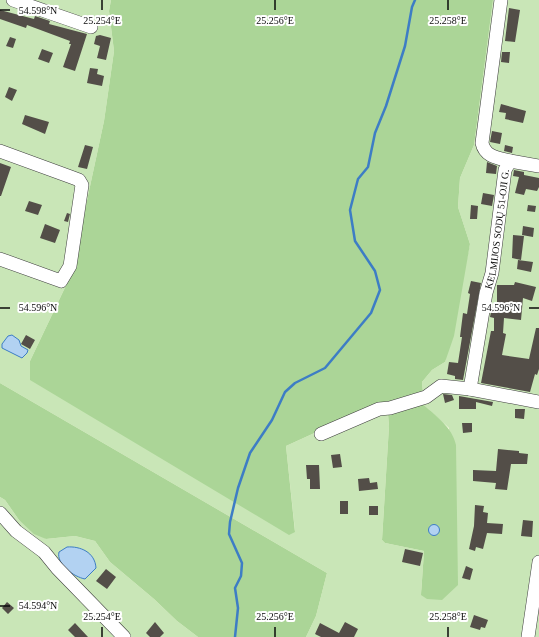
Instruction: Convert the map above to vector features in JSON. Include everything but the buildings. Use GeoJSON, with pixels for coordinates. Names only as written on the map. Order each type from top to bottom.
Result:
{"type":"FeatureCollection","features":[{"type":"Feature","properties":{"kind":"street"},"geometry":{"type":"LineString","coordinates":[[13,0],[91,27]]}},
{"type":"Feature","properties":{"kind":"street","name":"KELMIJOS SODŲ 51-OJI G."},"geometry":{"type":"LineString","coordinates":[[470,389],[486,293],[492,272],[505,170],[510,161],[489,155],[485,152],[482,143],[501,0]]}},
{"type":"Feature","properties":{"kind":"street"},"geometry":{"type":"LineString","coordinates":[[0,151],[71,176],[79,180],[82,185],[70,266],[61,281],[0,259]]}},
{"type":"Feature","properties":{"kind":"street"},"geometry":{"type":"LineString","coordinates":[[510,161],[539,166]]}},
{"type":"Feature","properties":{"kind":"street"},"geometry":{"type":"LineString","coordinates":[[321,434],[379,409],[390,408],[426,397],[441,386],[470,389],[539,402]]}},
{"type":"Feature","properties":{"kind":"street"},"geometry":{"type":"LineString","coordinates":[[0,513],[16,532],[44,552],[57,568],[124,637]]}},
{"type":"Feature","properties":{"kind":"street"},"geometry":{"type":"LineString","coordinates":[[528,637],[539,562]]}},
{"type":"Feature","properties":{"kind":"green space"},"geometry":{"type":"Polygon","coordinates":[[[0,0],[111,0],[109,11],[114,51],[104,121],[71,275],[30,361],[295,531],[286,446],[378,404],[388,414],[389,426],[382,540],[385,543],[424,551],[421,595],[449,428],[424,405],[422,382],[432,370],[445,362],[470,244],[458,207],[460,178],[474,145],[493,0],[539,0],[539,637],[306,637],[316,616],[327,573],[0,383],[0,0]]]}},
{"type":"Feature","properties":{"kind":"green space"},"geometry":{"type":"Polygon","coordinates":[[[111,0],[493,0],[474,145],[460,178],[458,207],[470,244],[454,336],[445,362],[432,370],[422,382],[424,405],[448,428],[456,445],[458,585],[442,600],[427,599],[421,595],[424,551],[385,543],[382,540],[389,426],[388,414],[378,404],[286,446],[295,532],[289,535],[30,380],[30,361],[71,275],[104,121],[114,51],[109,11],[111,0]]]}},
{"type":"Feature","properties":{"kind":"green space"},"geometry":{"type":"Polygon","coordinates":[[[0,383],[327,573],[316,616],[306,637],[198,637],[177,621],[154,599],[110,562],[95,541],[75,536],[46,539],[34,534],[19,520],[5,500],[0,497],[0,383]]]}},
{"type":"Feature","properties":{"kind":"green space"},"geometry":{"type":"Polygon","coordinates":[[[0,497],[5,500],[19,520],[46,539],[75,536],[95,541],[110,562],[154,599],[177,621],[198,637],[0,637],[0,497]]]}},
{"type":"Feature","properties":{"kind":"water"},"geometry":{"type":"Polygon","coordinates":[[[12,335],[19,340],[21,346],[28,350],[22,358],[2,348],[2,344],[8,336],[12,335]]]}},
{"type":"Feature","properties":{"kind":"water"},"geometry":{"type":"Polygon","coordinates":[[[434,524],[438,526],[440,530],[438,534],[434,536],[430,534],[428,530],[430,526],[434,524]]]}},
{"type":"Feature","properties":{"kind":"water"},"geometry":{"type":"Polygon","coordinates":[[[67,547],[82,549],[93,558],[96,568],[85,579],[71,573],[60,561],[59,552],[67,547]]]}},
{"type":"Feature","properties":{"kind":"waterway"},"geometry":{"type":"LineString","coordinates":[[235,637],[238,608],[235,588],[241,576],[242,563],[229,534],[230,522],[238,488],[250,453],[272,420],[285,392],[295,383],[325,368],[371,313],[380,290],[375,271],[355,241],[350,210],[358,179],[368,167],[375,133],[386,106],[405,46],[412,7],[415,0]]}}]}
